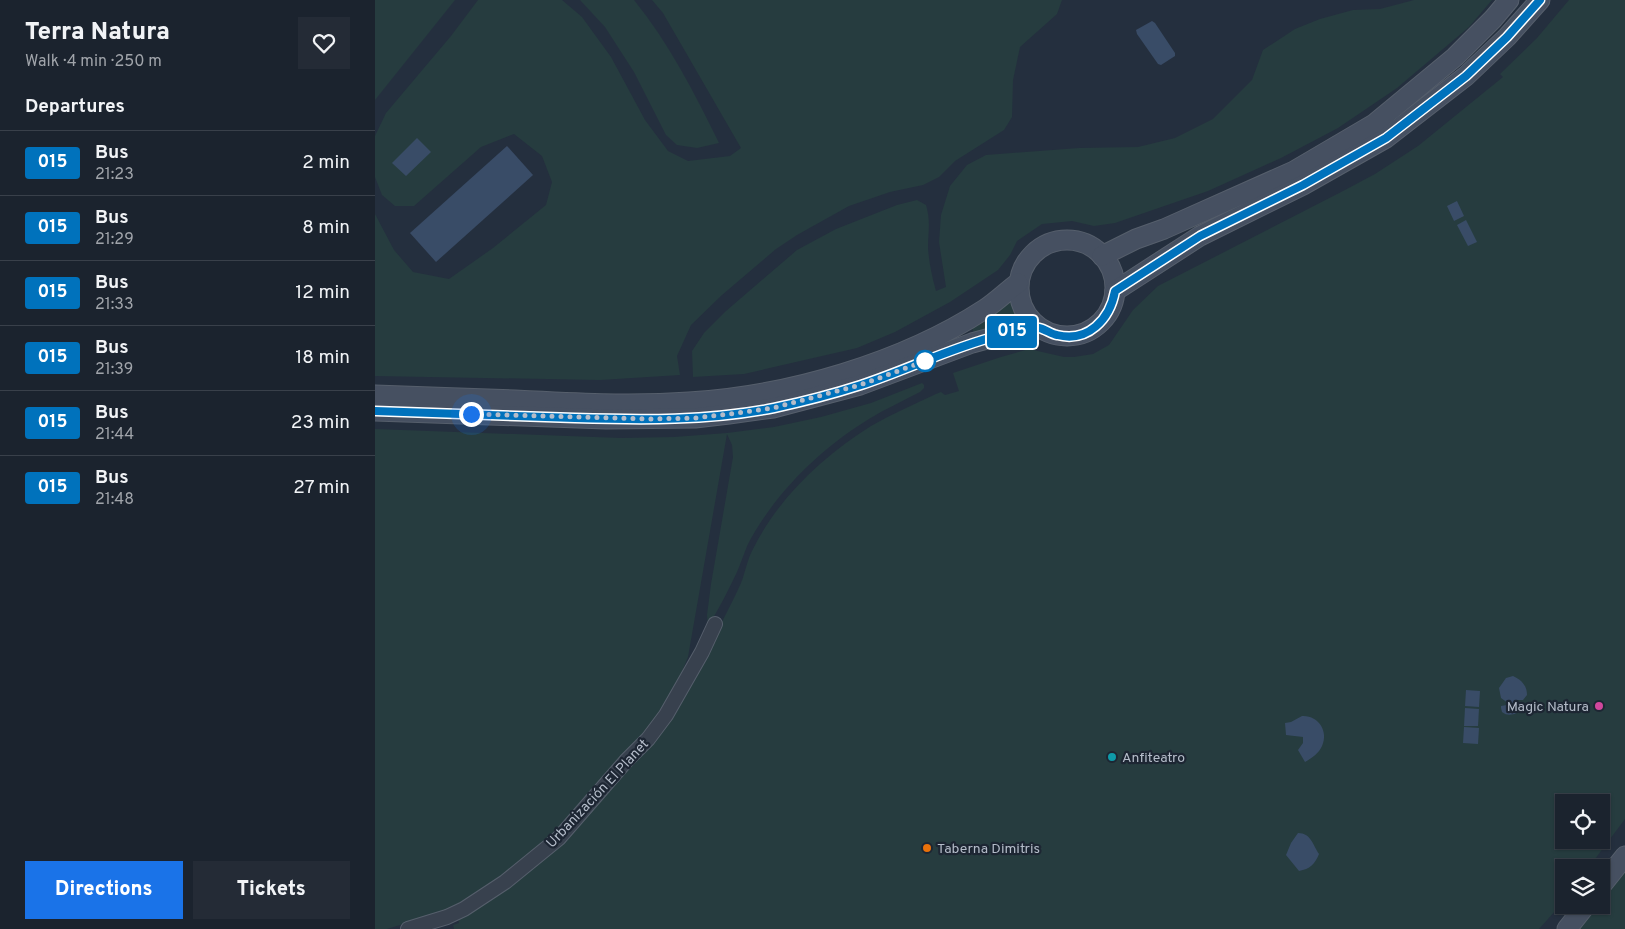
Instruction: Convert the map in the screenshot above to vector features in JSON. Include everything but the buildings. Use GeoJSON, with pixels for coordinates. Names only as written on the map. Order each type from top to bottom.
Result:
{"type":"FeatureCollection","features":[{"type":"Feature","properties":{"kind":"main road"},"geometry":{"type":"LineString","coordinates":[[1102,256],[1136,239],[1164,230],[1294,171],[1374,124],[1455,57],[1509,0]]}},
{"type":"Feature","properties":{"kind":"main road"},"geometry":{"type":"LineString","coordinates":[[1115,291],[1200,236],[1303,185],[1386,138],[1466,76],[1507,37],[1540,0]]}},
{"type":"Feature","properties":{"kind":"main road"},"geometry":{"type":"LineString","coordinates":[[1063,240],[1077,241],[1091,246],[1102,256],[1114,278],[1115,291],[1108,313],[1092,329],[1082,334],[1057,336],[1038,327],[1026,314],[1021,303],[1018,283],[1026,262],[1036,251],[1048,244],[1063,240]]}},
{"type":"Feature","properties":{"kind":"main road"},"geometry":{"type":"LineString","coordinates":[[375,395],[566,403],[652,403],[690,402],[766,392],[809,382],[886,359],[962,323],[987,308],[1018,283]]}},
{"type":"Feature","properties":{"kind":"main road"},"geometry":{"type":"LineString","coordinates":[[375,411],[625,419],[695,418],[729,414],[773,408],[860,385],[972,343],[1038,327]]}},
{"type":"Feature","properties":{"kind":"main road"},"geometry":{"type":"LineString","coordinates":[[1610,875],[1625,856]]}},
{"type":"Feature","properties":{"kind":"main road"},"geometry":{"type":"LineString","coordinates":[[1567,929],[1579,914]]}},
{"type":"Feature","properties":{"kind":"street","name":"Urbanización El Planet"},"geometry":{"type":"LineString","coordinates":[[408,929],[447,917],[464,909],[505,882],[559,838],[626,761],[648,739],[666,715],[702,652],[715,624]]}},
{"type":"Feature","properties":{"kind":"green space"},"geometry":{"type":"Polygon","coordinates":[[[375,0],[455,0],[375,100],[375,0]]]}},
{"type":"Feature","properties":{"kind":"green space"},"geometry":{"type":"Polygon","coordinates":[[[478,0],[562,0],[582,17],[611,57],[645,120],[668,151],[688,161],[730,156],[741,148],[663,13],[652,0],[1062,0],[1057,14],[1020,47],[1013,80],[1012,117],[1004,130],[955,161],[939,177],[923,185],[890,192],[849,206],[776,249],[722,295],[691,325],[677,356],[680,375],[600,380],[375,376],[375,214],[394,250],[413,272],[449,279],[493,248],[546,205],[552,182],[542,156],[514,134],[481,147],[414,206],[395,206],[382,195],[375,177],[375,136],[386,113],[451,36],[478,0]]]}},
{"type":"Feature","properties":{"kind":"green space"},"geometry":{"type":"Polygon","coordinates":[[[580,0],[634,0],[670,51],[719,143],[697,148],[677,145],[666,135],[634,72],[605,27],[580,0]]]}},
{"type":"Feature","properties":{"kind":"green space"},"geometry":{"type":"Polygon","coordinates":[[[1414,0],[1492,0],[1469,27],[1397,88],[1338,128],[1281,158],[1208,191],[1115,223],[1094,226],[1072,221],[1042,224],[1017,241],[1010,255],[998,270],[950,302],[895,332],[857,348],[744,374],[693,377],[692,351],[704,333],[726,311],[797,250],[836,229],[897,205],[917,200],[926,205],[929,222],[928,253],[936,291],[946,287],[939,242],[941,215],[950,186],[967,165],[986,155],[1079,148],[1138,147],[1175,138],[1213,119],[1252,80],[1263,50],[1295,29],[1320,19],[1353,10],[1380,9],[1414,0]]]}},
{"type":"Feature","properties":{"kind":"green space"},"geometry":{"type":"Polygon","coordinates":[[[1569,0],[1625,0],[1625,819],[1610,839],[1610,794],[1555,794],[1555,849],[1602,849],[1595,859],[1555,859],[1555,911],[1539,929],[454,929],[453,925],[459,923],[458,919],[496,896],[533,868],[555,850],[583,820],[719,633],[719,628],[741,583],[752,551],[774,514],[803,480],[836,451],[871,426],[895,413],[941,392],[945,395],[959,391],[953,373],[1029,349],[1064,357],[1074,357],[1093,354],[1109,345],[1133,310],[1158,286],[1375,174],[1418,146],[1503,77],[1500,74],[1537,38],[1569,0]]]}},
{"type":"Feature","properties":{"kind":"green space"},"geometry":{"type":"Polygon","coordinates":[[[1014,300],[1020,316],[1025,321],[975,335],[971,326],[1014,300]]]}},
{"type":"Feature","properties":{"kind":"green space"},"geometry":{"type":"Polygon","coordinates":[[[922,383],[924,388],[920,392],[875,415],[833,444],[816,458],[785,490],[771,507],[748,544],[730,586],[708,626],[707,615],[711,584],[733,457],[732,445],[727,434],[688,657],[674,691],[655,723],[565,823],[525,860],[446,911],[387,929],[375,929],[375,429],[621,438],[727,433],[774,427],[821,417],[871,403],[922,383]]]}},
{"type":"Feature","properties":{"kind":"green space"},"geometry":{"type":"Polygon","coordinates":[[[1625,872],[1625,929],[1580,929],[1592,914],[1610,914],[1610,891],[1625,872]]]}},
{"type":"Feature","properties":{"kind":"water"},"geometry":{"type":"Polygon","coordinates":[[[1152,21],[1175,53],[1175,56],[1161,65],[1158,64],[1136,30],[1152,21]]]}},
{"type":"Feature","properties":{"kind":"water"},"geometry":{"type":"Polygon","coordinates":[[[417,138],[431,152],[406,176],[392,163],[417,138]]]}},
{"type":"Feature","properties":{"kind":"water"},"geometry":{"type":"Polygon","coordinates":[[[507,146],[533,175],[436,262],[410,233],[507,146]]]}},
{"type":"Feature","properties":{"kind":"water"},"geometry":{"type":"Polygon","coordinates":[[[1457,201],[1464,216],[1454,221],[1447,206],[1457,201]]]}},
{"type":"Feature","properties":{"kind":"water"},"geometry":{"type":"Polygon","coordinates":[[[1466,220],[1477,242],[1468,246],[1457,225],[1466,220]]]}},
{"type":"Feature","properties":{"kind":"water"},"geometry":{"type":"Polygon","coordinates":[[[1513,676],[1523,684],[1527,695],[1523,700],[1515,700],[1514,703],[1519,706],[1517,713],[1508,715],[1502,712],[1501,706],[1508,703],[1501,698],[1499,688],[1506,678],[1513,676]]]}},
{"type":"Feature","properties":{"kind":"water"},"geometry":{"type":"Polygon","coordinates":[[[1466,690],[1480,691],[1479,707],[1465,706],[1466,690]]]}},
{"type":"Feature","properties":{"kind":"water"},"geometry":{"type":"Polygon","coordinates":[[[1465,708],[1479,709],[1478,726],[1464,726],[1465,708]]]}},
{"type":"Feature","properties":{"kind":"water"},"geometry":{"type":"Polygon","coordinates":[[[1302,716],[1308,716],[1317,721],[1321,725],[1324,735],[1319,751],[1305,762],[1298,750],[1303,743],[1303,737],[1286,735],[1285,723],[1302,716]]]}},
{"type":"Feature","properties":{"kind":"water"},"geometry":{"type":"Polygon","coordinates":[[[1464,727],[1479,728],[1478,744],[1463,743],[1464,727]]]}},
{"type":"Feature","properties":{"kind":"water"},"geometry":{"type":"Polygon","coordinates":[[[1298,833],[1309,837],[1319,854],[1312,866],[1299,871],[1286,855],[1298,833]]]}},
{"type":"Feature","properties":{"kind":"bus line","name":"015"},"geometry":{"type":"LineString","coordinates":[[375,411],[606,419],[695,418],[773,408],[860,385],[972,343],[1020,330],[1038,327],[1057,336],[1082,334],[1101,322],[1108,313],[1115,291],[1172,253],[1200,236],[1303,185],[1386,138],[1466,76],[1507,37],[1540,0]]}},
{"type":"Feature","properties":{"kind":"place","name":"Magic Natura"},"geometry":{"type":"Point","coordinates":[1599,706]}},
{"type":"Feature","properties":{"kind":"place","name":"Anfiteatro"},"geometry":{"type":"Point","coordinates":[1112,757]}},
{"type":"Feature","properties":{"kind":"place","name":"Taberna Dimitris"},"geometry":{"type":"Point","coordinates":[927,848]}},
{"type":"Feature","properties":{"kind":"route"},"geometry":{"type":"LineString","coordinates":[[471,414],[591,418],[695,418],[773,408],[860,385],[925,361]]}}]}
